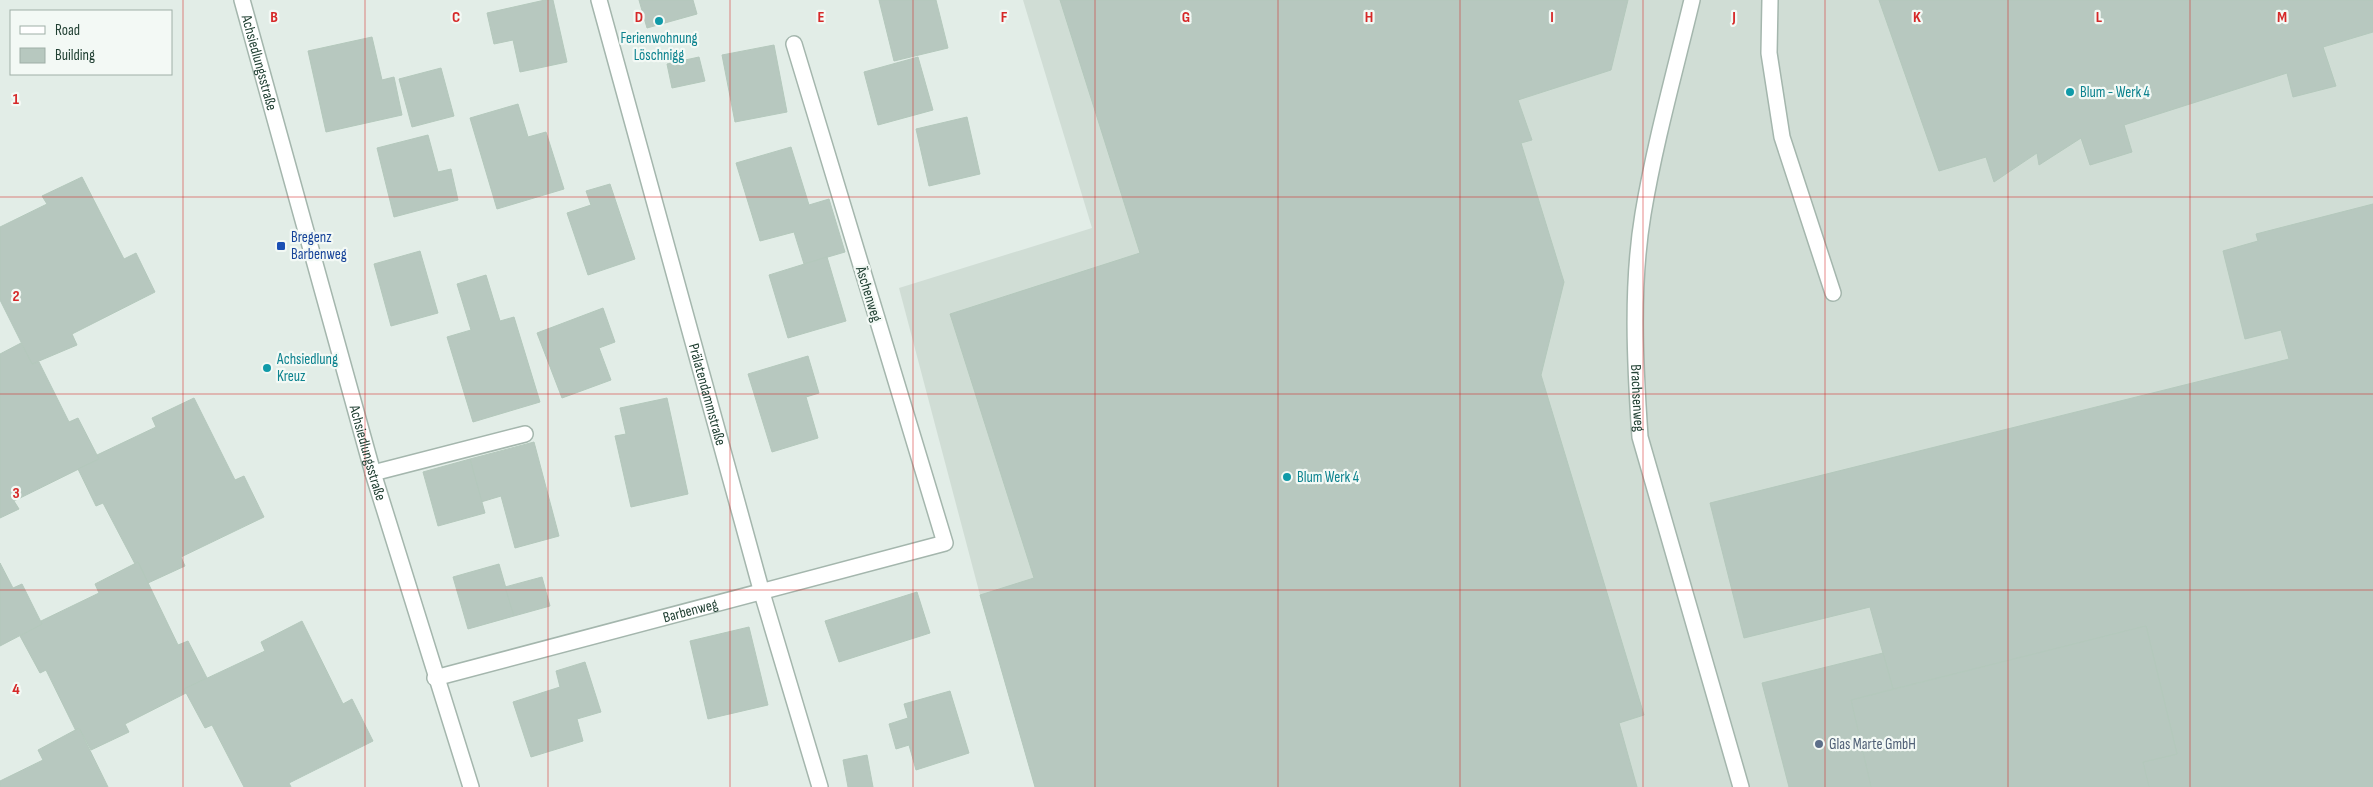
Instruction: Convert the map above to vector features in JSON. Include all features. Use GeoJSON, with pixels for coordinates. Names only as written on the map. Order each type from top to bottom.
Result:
{"type":"FeatureCollection","features":[{"type":"Feature","properties":{"kind":"street","name":"Achsiedlungsstraße"},"geometry":{"type":"LineString","coordinates":[[242,0],[373,473],[435,678],[471,787]]}},
{"type":"Feature","properties":{"kind":"street","name":"Prälatendammstraße"},"geometry":{"type":"LineString","coordinates":[[599,0],[762,593],[820,787]]}},
{"type":"Feature","properties":{"kind":"street","name":"Brachsenweg"},"geometry":{"type":"LineString","coordinates":[[1692,0],[1643,214],[1637,283],[1637,393],[1640,436],[1741,787]]}},
{"type":"Feature","properties":{"kind":"street"},"geometry":{"type":"LineString","coordinates":[[1770,0],[1769,53],[1782,137],[1833,293]]}},
{"type":"Feature","properties":{"kind":"street","name":"Äschenweg"},"geometry":{"type":"LineString","coordinates":[[794,44],[945,543]]}},
{"type":"Feature","properties":{"kind":"street"},"geometry":{"type":"LineString","coordinates":[[373,473],[525,434]]}},
{"type":"Feature","properties":{"kind":"street","name":"Barbenweg"},"geometry":{"type":"LineString","coordinates":[[435,678],[762,593],[945,543]]}},
{"type":"Feature","properties":{"kind":"shaded area"},"geometry":{"type":"Polygon","coordinates":[[[1023,0],[2373,0],[2373,787],[1035,787],[980,595],[899,288],[1092,228],[1023,0]]]}},
{"type":"Feature","properties":{"kind":"building"},"geometry":{"type":"Polygon","coordinates":[[[545,0],[553,0],[567,62],[520,72],[513,40],[494,44],[487,13],[545,0]]]}},
{"type":"Feature","properties":{"kind":"building","name":"Ferienwohnung Löschnigg"},"geometry":{"type":"Polygon","coordinates":[[[639,0],[693,0],[697,14],[647,28],[639,0]]]}},
{"type":"Feature","properties":{"kind":"building"},"geometry":{"type":"Polygon","coordinates":[[[879,0],[936,0],[948,48],[894,61],[879,0]]]}},
{"type":"Feature","properties":{"kind":"building","name":"Blum Werk 4"},"geometry":{"type":"Polygon","coordinates":[[[1060,0],[1628,0],[1611,70],[1518,100],[1532,140],[1521,143],[1564,282],[1541,375],[1644,715],[1619,723],[1637,787],[1035,787],[980,595],[1034,578],[950,314],[1140,253],[1060,0]]]}},
{"type":"Feature","properties":{"kind":"building","name":"Blum - Werk 4"},"geometry":{"type":"Polygon","coordinates":[[[1879,0],[2373,0],[2373,32],[2323,47],[2336,86],[2293,97],[2287,73],[2124,125],[2132,152],[2090,165],[2081,138],[2039,165],[2037,153],[1994,182],[1986,157],[1939,171],[1879,0]]]}},
{"type":"Feature","properties":{"kind":"building"},"geometry":{"type":"Polygon","coordinates":[[[372,37],[382,80],[394,77],[402,115],[326,132],[308,51],[372,37]]]}},
{"type":"Feature","properties":{"kind":"building"},"geometry":{"type":"Polygon","coordinates":[[[774,45],[787,112],[735,122],[722,55],[774,45]]]}},
{"type":"Feature","properties":{"kind":"building"},"geometry":{"type":"Polygon","coordinates":[[[699,57],[705,81],[672,88],[667,64],[699,57]]]}},
{"type":"Feature","properties":{"kind":"building"},"geometry":{"type":"Polygon","coordinates":[[[918,57],[933,110],[878,125],[864,72],[918,57]]]}},
{"type":"Feature","properties":{"kind":"building"},"geometry":{"type":"Polygon","coordinates":[[[441,68],[454,116],[412,127],[399,79],[441,68]]]}},
{"type":"Feature","properties":{"kind":"building"},"geometry":{"type":"Polygon","coordinates":[[[518,104],[528,137],[546,132],[564,189],[497,209],[470,118],[518,104]]]}},
{"type":"Feature","properties":{"kind":"building"},"geometry":{"type":"Polygon","coordinates":[[[967,117],[980,174],[929,186],[916,129],[967,117]]]}},
{"type":"Feature","properties":{"kind":"building"},"geometry":{"type":"Polygon","coordinates":[[[428,135],[438,172],[451,169],[458,200],[394,217],[377,148],[428,135]]]}},
{"type":"Feature","properties":{"kind":"building"},"geometry":{"type":"Polygon","coordinates":[[[791,147],[809,205],[829,199],[845,252],[804,264],[794,232],[760,241],[736,163],[791,147]]]}},
{"type":"Feature","properties":{"kind":"building"},"geometry":{"type":"Polygon","coordinates":[[[82,177],[124,259],[136,253],[155,292],[72,334],[77,345],[32,364],[0,300],[0,227],[47,204],[42,196],[82,177]]]}},
{"type":"Feature","properties":{"kind":"building"},"geometry":{"type":"Polygon","coordinates":[[[610,184],[635,259],[588,275],[567,213],[591,205],[586,191],[610,184]]]}},
{"type":"Feature","properties":{"kind":"building"},"geometry":{"type":"Polygon","coordinates":[[[2373,204],[2373,787],[2149,787],[2143,762],[2177,754],[2146,626],[1893,689],[1870,607],[1744,638],[1710,503],[2289,359],[2281,330],[2245,339],[2223,251],[2258,241],[2256,234],[2373,204]]]}},
{"type":"Feature","properties":{"kind":"building"},"geometry":{"type":"Polygon","coordinates":[[[420,251],[438,313],[391,326],[374,264],[420,251]]]}},
{"type":"Feature","properties":{"kind":"building"},"geometry":{"type":"Polygon","coordinates":[[[827,257],[846,321],[788,338],[769,275],[827,257]]]}},
{"type":"Feature","properties":{"kind":"building"},"geometry":{"type":"Polygon","coordinates":[[[486,275],[500,321],[514,317],[540,402],[473,422],[447,337],[471,330],[457,284],[486,275]]]}},
{"type":"Feature","properties":{"kind":"building"},"geometry":{"type":"Polygon","coordinates":[[[603,308],[615,342],[599,348],[611,380],[562,398],[537,333],[603,308]]]}},
{"type":"Feature","properties":{"kind":"building"},"geometry":{"type":"Polygon","coordinates":[[[21,343],[32,364],[39,362],[69,422],[78,418],[99,459],[14,501],[19,509],[0,518],[0,354],[21,343]]]}},
{"type":"Feature","properties":{"kind":"building"},"geometry":{"type":"Polygon","coordinates":[[[808,356],[819,393],[806,397],[818,438],[772,452],[748,374],[808,356]]]}},
{"type":"Feature","properties":{"kind":"building"},"geometry":{"type":"Polygon","coordinates":[[[194,398],[235,480],[244,476],[264,517],[181,557],[185,566],[148,583],[138,562],[135,564],[103,503],[96,506],[78,469],[99,459],[97,455],[156,427],[152,418],[194,398]]]}},
{"type":"Feature","properties":{"kind":"building"},"geometry":{"type":"Polygon","coordinates":[[[667,398],[688,494],[631,507],[615,436],[626,434],[620,408],[667,398]]]}},
{"type":"Feature","properties":{"kind":"building"},"geometry":{"type":"Polygon","coordinates":[[[534,442],[559,536],[515,548],[501,496],[481,502],[470,459],[534,442]]]}},
{"type":"Feature","properties":{"kind":"building"},"geometry":{"type":"Polygon","coordinates":[[[470,459],[485,513],[438,526],[423,472],[470,459]]]}},
{"type":"Feature","properties":{"kind":"building"},"geometry":{"type":"Polygon","coordinates":[[[138,562],[178,645],[188,641],[207,678],[184,689],[186,693],[125,724],[129,732],[91,750],[79,728],[76,731],[46,670],[40,673],[20,636],[42,624],[41,621],[99,593],[95,584],[138,562]]]}},
{"type":"Feature","properties":{"kind":"building"},"geometry":{"type":"Polygon","coordinates":[[[0,563],[13,588],[22,584],[42,624],[0,646],[0,563]]]}},
{"type":"Feature","properties":{"kind":"building"},"geometry":{"type":"Polygon","coordinates":[[[499,564],[514,616],[468,629],[453,577],[499,564]]]}},
{"type":"Feature","properties":{"kind":"building"},"geometry":{"type":"Polygon","coordinates":[[[542,577],[550,606],[514,616],[505,587],[542,577]]]}},
{"type":"Feature","properties":{"kind":"building"},"geometry":{"type":"Polygon","coordinates":[[[917,592],[930,633],[839,662],[825,621],[917,592]]]}},
{"type":"Feature","properties":{"kind":"building"},"geometry":{"type":"Polygon","coordinates":[[[302,621],[343,704],[352,699],[373,741],[289,783],[291,787],[244,787],[212,725],[205,728],[184,689],[265,651],[261,642],[302,621]]]}},
{"type":"Feature","properties":{"kind":"building"},"geometry":{"type":"Polygon","coordinates":[[[2146,626],[2177,754],[2143,762],[2149,787],[1871,787],[1851,700],[2146,626]]]}},
{"type":"Feature","properties":{"kind":"building"},"geometry":{"type":"Polygon","coordinates":[[[749,627],[768,705],[708,719],[690,641],[749,627]]]}},
{"type":"Feature","properties":{"kind":"building","name":"Glas Marte GmbH"},"geometry":{"type":"Polygon","coordinates":[[[1883,653],[1893,689],[1851,700],[1871,787],[1789,787],[1762,683],[1883,653]]]}},
{"type":"Feature","properties":{"kind":"building"},"geometry":{"type":"Polygon","coordinates":[[[585,662],[601,712],[577,719],[583,741],[531,757],[513,702],[560,687],[556,671],[585,662]]]}},
{"type":"Feature","properties":{"kind":"building"},"geometry":{"type":"Polygon","coordinates":[[[950,691],[969,753],[916,770],[909,745],[896,749],[889,724],[908,718],[904,704],[950,691]]]}},
{"type":"Feature","properties":{"kind":"building"},"geometry":{"type":"Polygon","coordinates":[[[79,728],[108,787],[0,787],[0,781],[43,760],[38,750],[79,728]]]}},
{"type":"Feature","properties":{"kind":"building"},"geometry":{"type":"Polygon","coordinates":[[[867,755],[873,787],[848,787],[843,760],[867,755]]]}},
{"type":"Feature","properties":{"kind":"place","name":"Ferienwohnung Löschnigg"},"geometry":{"type":"Point","coordinates":[659,21]}},
{"type":"Feature","properties":{"kind":"place","name":"Blum - Werk 4"},"geometry":{"type":"Point","coordinates":[2070,92]}},
{"type":"Feature","properties":{"kind":"place","name":"Bregenz Barbenweg"},"geometry":{"type":"Point","coordinates":[281,246]}},
{"type":"Feature","properties":{"kind":"place","name":"Achsiedlung Kreuz"},"geometry":{"type":"Point","coordinates":[267,368]}},
{"type":"Feature","properties":{"kind":"place","name":"Blum Werk 4"},"geometry":{"type":"Point","coordinates":[1287,477]}},
{"type":"Feature","properties":{"kind":"place","name":"Glas Marte GmbH"},"geometry":{"type":"Point","coordinates":[1819,744]}}]}
